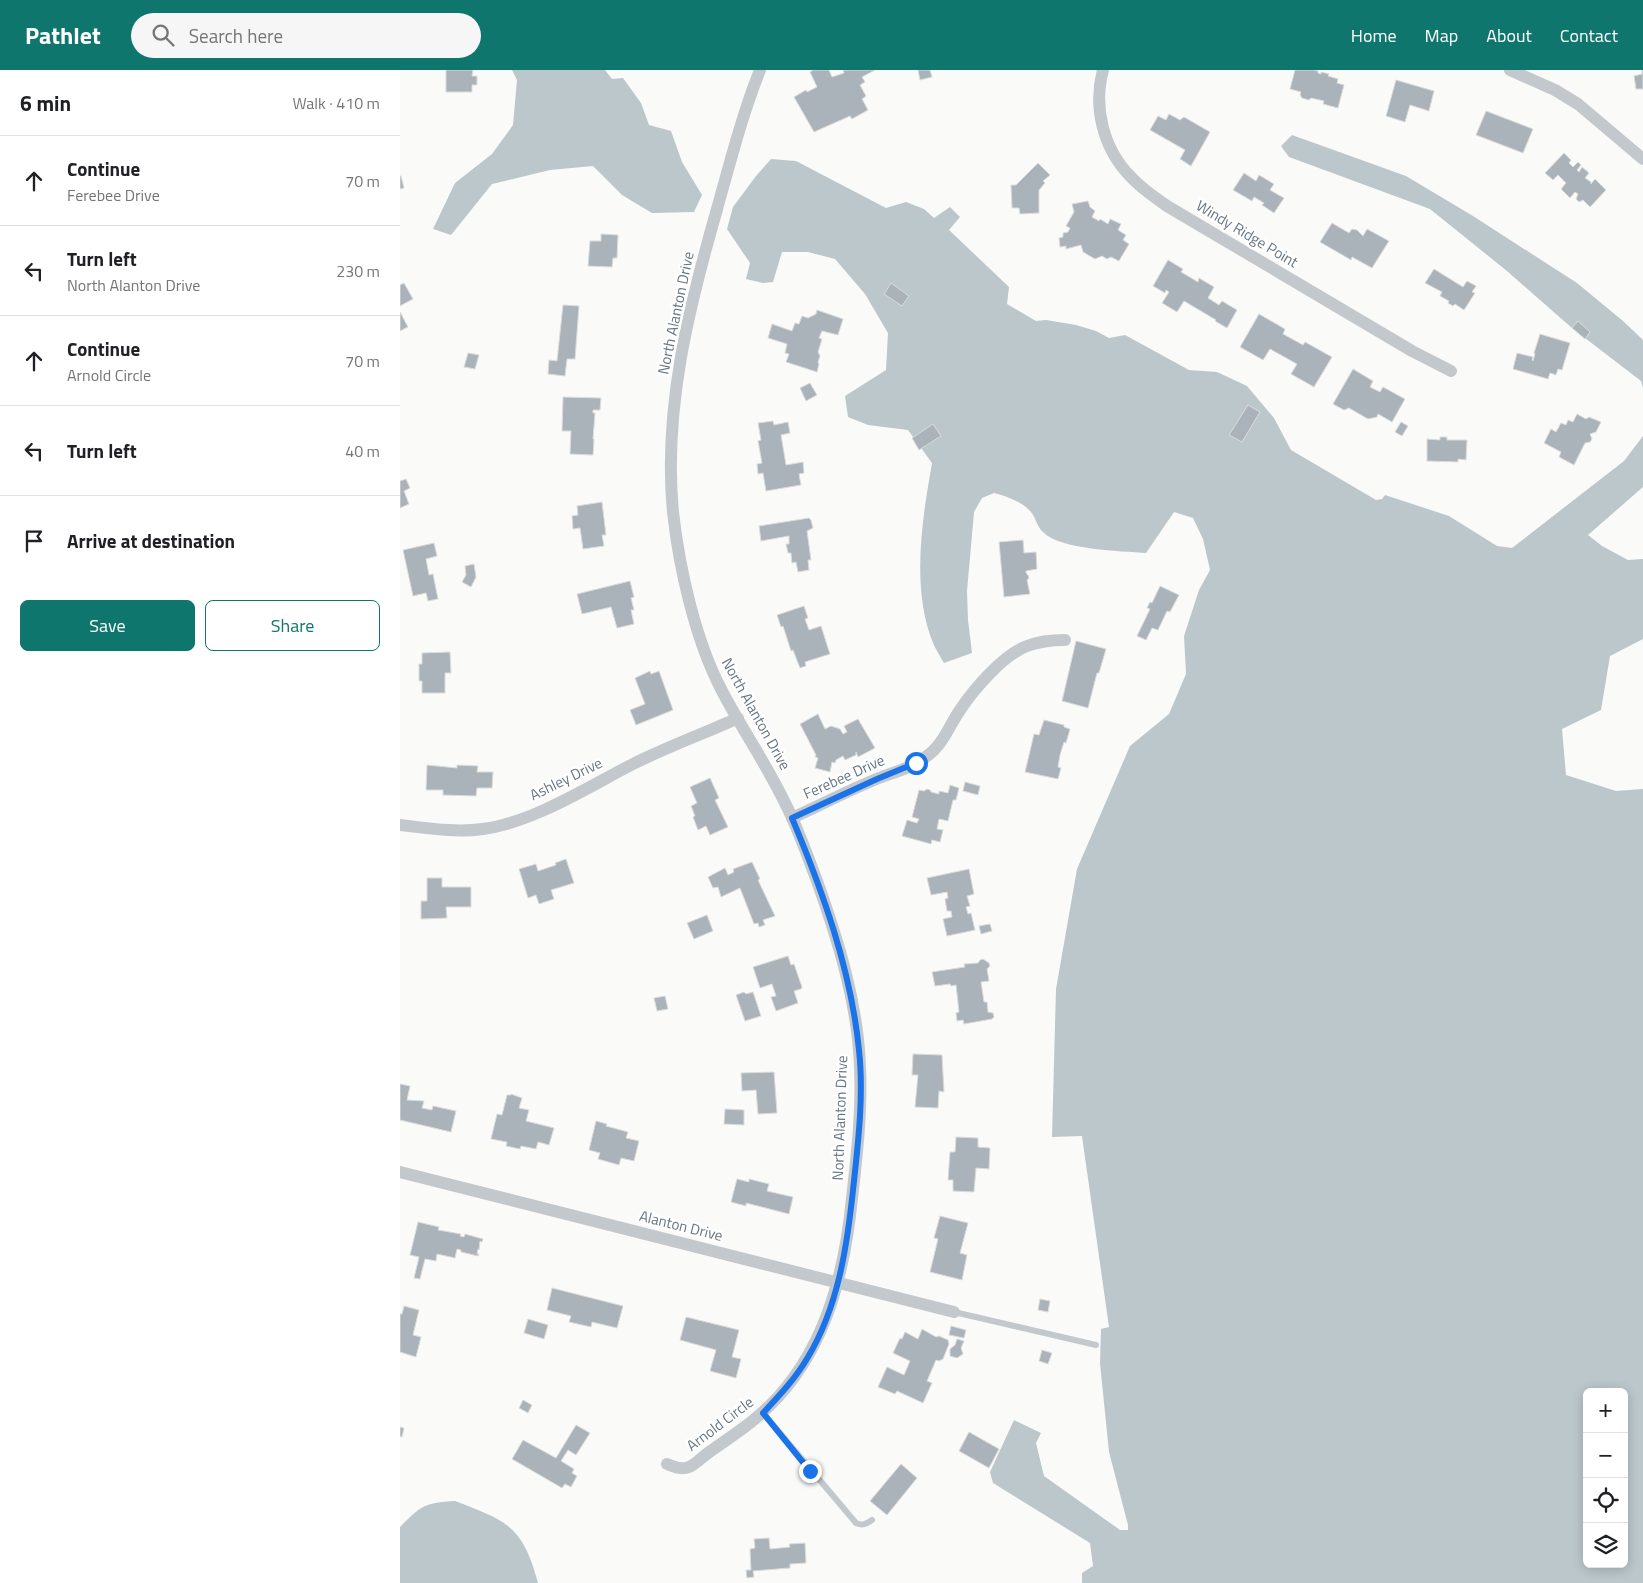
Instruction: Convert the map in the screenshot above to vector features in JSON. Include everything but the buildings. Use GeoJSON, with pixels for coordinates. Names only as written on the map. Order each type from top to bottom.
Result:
{"type":"FeatureCollection","features":[{"type":"Feature","properties":{"kind":"street","name":"North Alanton Drive"},"geometry":{"type":"LineString","coordinates":[[760,70],[724,182],[688,321],[678,375],[673,421],[671,462],[673,511],[686,586],[710,666],[721,689],[765,763],[792,818],[834,928],[854,1014],[859,1050],[860,1115],[849,1227],[838,1283]]}},
{"type":"Feature","properties":{"kind":"street","name":"Windy Ridge Point"},"geometry":{"type":"LineString","coordinates":[[1103,70],[1098,96],[1098,110],[1102,127],[1129,176],[1149,194],[1387,336],[1451,371]]}},
{"type":"Feature","properties":{"kind":"street"},"geometry":{"type":"LineString","coordinates":[[1510,70],[1555,90],[1578,104],[1643,159]]}},
{"type":"Feature","properties":{"kind":"street","name":"Ferebee Drive"},"geometry":{"type":"LineString","coordinates":[[792,818],[926,757],[943,739],[972,693],[1012,654],[1026,646],[1040,642],[1065,640]]}},
{"type":"Feature","properties":{"kind":"street","name":"Ashley Drive"},"geometry":{"type":"LineString","coordinates":[[400,825],[467,831],[500,826],[554,805],[635,763],[738,718]]}},
{"type":"Feature","properties":{"kind":"street","name":"Alanton Drive"},"geometry":{"type":"LineString","coordinates":[[400,1172],[954,1312]]}},
{"type":"Feature","properties":{"kind":"street","name":"Arnold Circle"},"geometry":{"type":"LineString","coordinates":[[667,1464],[684,1468],[692,1466],[743,1430],[763,1413],[785,1389],[810,1355],[829,1313],[838,1283]]}},
{"type":"Feature","properties":{"kind":"lane"},"geometry":{"type":"LineString","coordinates":[[954,1312],[1096,1346]]}},
{"type":"Feature","properties":{"kind":"lane"},"geometry":{"type":"LineString","coordinates":[[763,1413],[856,1523],[862,1525],[872,1520]]}},
{"type":"Feature","properties":{"kind":"shaded area"},"geometry":{"type":"Polygon","coordinates":[[[512,70],[605,70],[612,79],[623,78],[641,103],[649,125],[671,131],[682,162],[702,195],[694,212],[652,213],[622,195],[593,166],[550,170],[492,184],[451,235],[433,229],[455,183],[492,154],[513,125],[517,80],[512,70]]]}},
{"type":"Feature","properties":{"kind":"shaded area"},"geometry":{"type":"Polygon","coordinates":[[[1292,135],[1406,176],[1473,216],[1577,283],[1643,340],[1643,388],[1641,381],[1572,328],[1507,271],[1430,209],[1289,157],[1281,146],[1292,135]]]}},
{"type":"Feature","properties":{"kind":"shaded area"},"geometry":{"type":"Polygon","coordinates":[[[771,159],[796,161],[886,208],[906,202],[924,209],[934,218],[950,207],[960,217],[949,230],[1009,287],[1007,304],[1036,321],[1046,320],[1076,325],[1096,331],[1109,338],[1125,335],[1189,370],[1217,372],[1247,386],[1274,418],[1291,450],[1376,500],[1382,499],[1385,495],[1449,516],[1497,546],[1512,548],[1624,461],[1643,436],[1643,487],[1588,535],[1602,546],[1628,560],[1643,559],[1643,639],[1610,656],[1601,710],[1562,729],[1566,775],[1616,791],[1643,789],[1643,1583],[1082,1583],[1082,1573],[1093,1566],[1090,1543],[993,1483],[990,1472],[1014,1420],[1041,1433],[1036,1443],[1044,1476],[1120,1530],[1128,1530],[1109,1452],[1100,1363],[1101,1329],[1109,1327],[1082,1136],[1052,1137],[1056,989],[1077,869],[1130,746],[1169,714],[1186,674],[1184,636],[1199,590],[1210,570],[1203,539],[1193,518],[1174,512],[1146,553],[1091,548],[1063,543],[1051,538],[1041,530],[1033,514],[1027,508],[1014,500],[994,493],[982,498],[974,512],[967,591],[972,653],[944,663],[933,643],[926,622],[920,577],[922,530],[932,463],[908,430],[868,425],[848,417],[845,396],[886,370],[888,333],[865,294],[835,259],[808,252],[782,252],[773,282],[763,283],[746,279],[750,263],[727,229],[733,207],[771,159]]]}},
{"type":"Feature","properties":{"kind":"shaded area"},"geometry":{"type":"Polygon","coordinates":[[[455,1501],[488,1514],[510,1528],[519,1537],[526,1549],[538,1583],[400,1583],[400,1527],[424,1506],[455,1501]]]}},
{"type":"Feature","properties":{"kind":"route"},"geometry":{"type":"LineString","coordinates":[[810,1471],[763,1413],[785,1389],[817,1342],[829,1313],[838,1283],[849,1227],[856,1163],[860,1115],[860,1070],[854,1014],[842,960],[831,920],[806,850],[792,818],[916,763]]}}]}
